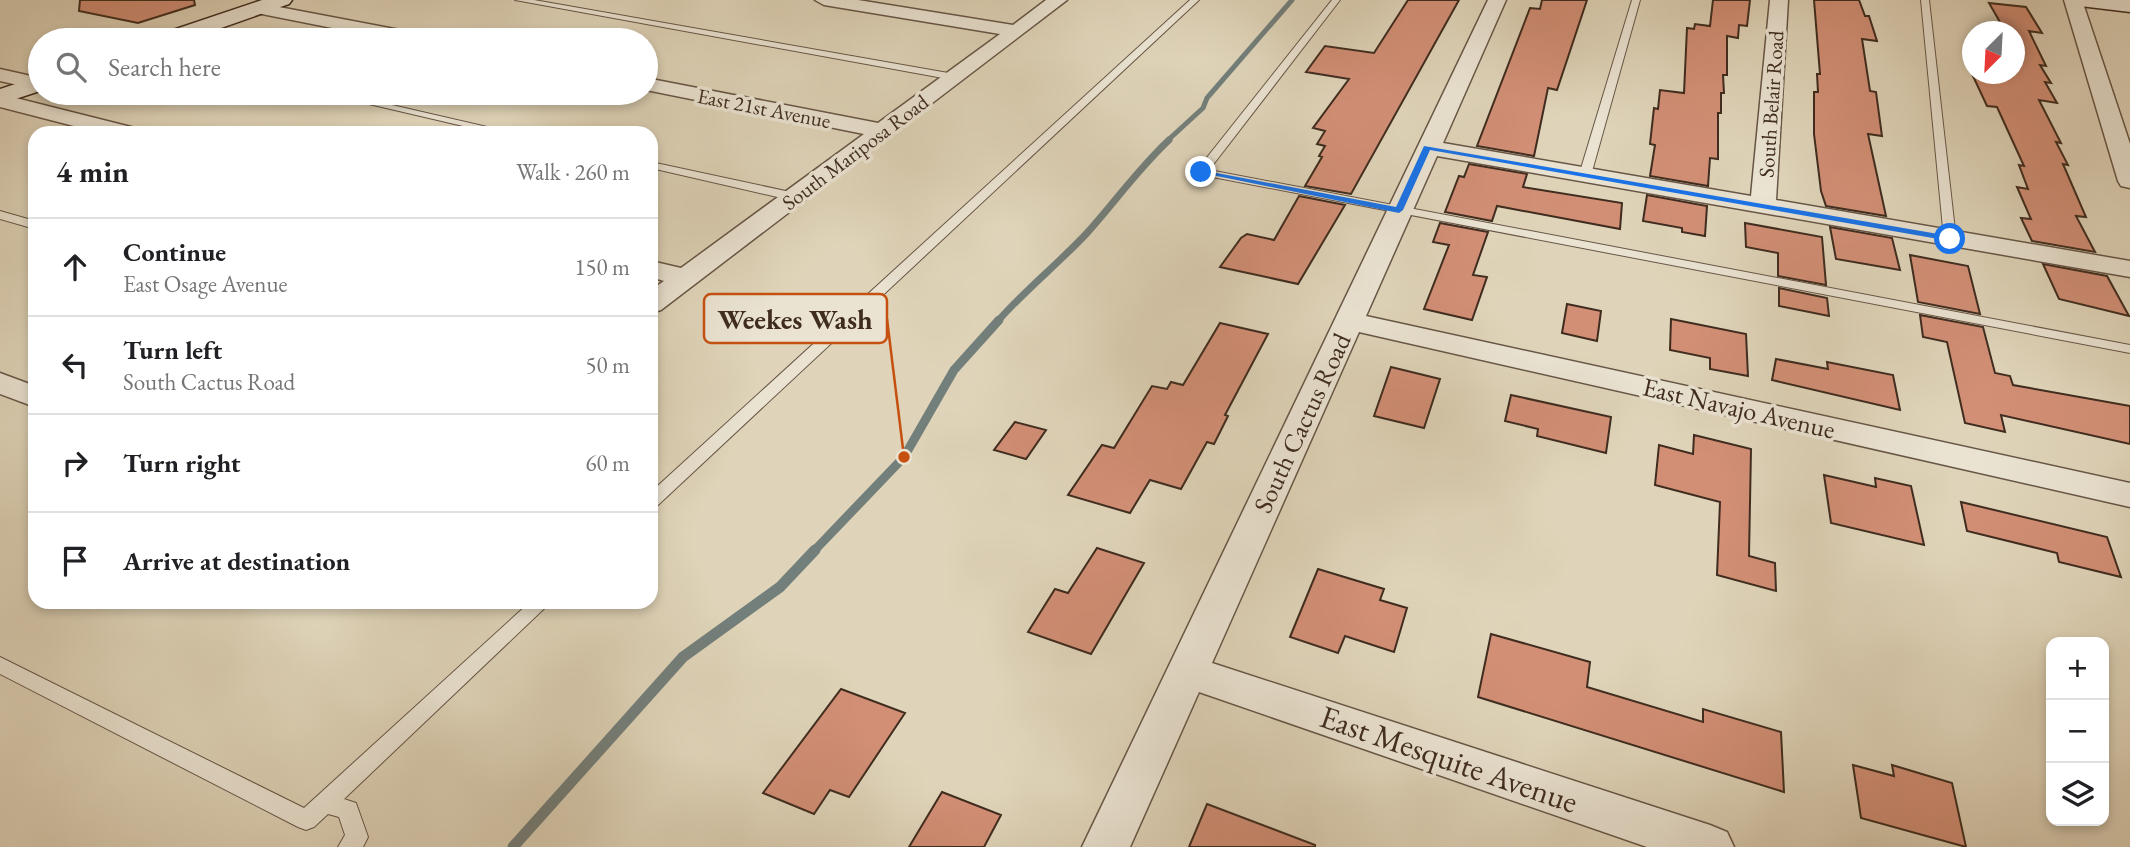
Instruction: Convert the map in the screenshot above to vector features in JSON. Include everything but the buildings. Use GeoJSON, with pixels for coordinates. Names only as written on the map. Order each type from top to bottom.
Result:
{"type":"FeatureCollection","features":[{"type":"Feature","properties":{"kind":"main road"},"geometry":{"type":"LineString","coordinates":[[200,28],[282,0]]}},
{"type":"Feature","properties":{"kind":"main road"},"geometry":{"type":"LineString","coordinates":[[2080,0],[2130,6]]}},
{"type":"Feature","properties":{"kind":"main road"},"geometry":{"type":"LineString","coordinates":[[0,99],[28,88]]}},
{"type":"Feature","properties":{"kind":"street"},"geometry":{"type":"LineString","coordinates":[[824,0],[1016,31]]}},
{"type":"Feature","properties":{"kind":"street","name":"South Mariposa Road"},"geometry":{"type":"LineString","coordinates":[[658,299],[1058,0]]}},
{"type":"Feature","properties":{"kind":"street","name":"South Cactus Road"},"geometry":{"type":"LineString","coordinates":[[1106,847],[1497,0]]}},
{"type":"Feature","properties":{"kind":"street","name":"South Belair Road"},"geometry":{"type":"LineString","coordinates":[[1763,207],[1779,0]]}},
{"type":"Feature","properties":{"kind":"street"},"geometry":{"type":"LineString","coordinates":[[2073,0],[2130,181]]}},
{"type":"Feature","properties":{"kind":"street"},"geometry":{"type":"LineString","coordinates":[[258,8],[360,28]]}},
{"type":"Feature","properties":{"kind":"street"},"geometry":{"type":"LineString","coordinates":[[0,75],[28,81]]}},
{"type":"Feature","properties":{"kind":"street","name":"East 21st Avenue"},"geometry":{"type":"LineString","coordinates":[[658,86],[882,131]]}},
{"type":"Feature","properties":{"kind":"street"},"geometry":{"type":"LineString","coordinates":[[0,99],[101,126]]}},
{"type":"Feature","properties":{"kind":"street"},"geometry":{"type":"LineString","coordinates":[[1427,147],[2130,269]]}},
{"type":"Feature","properties":{"kind":"street"},"geometry":{"type":"LineString","coordinates":[[658,271],[686,278]]}},
{"type":"Feature","properties":{"kind":"street","name":"East Navajo Avenue"},"geometry":{"type":"LineString","coordinates":[[1349,321],[2130,495]]}},
{"type":"Feature","properties":{"kind":"street"},"geometry":{"type":"LineString","coordinates":[[0,383],[28,394]]}},
{"type":"Feature","properties":{"kind":"street","name":"East Mesquite Avenue"},"geometry":{"type":"LineString","coordinates":[[1187,671],[1710,847]]}},
{"type":"Feature","properties":{"kind":"lane"},"geometry":{"type":"LineString","coordinates":[[519,0],[954,76]]}},
{"type":"Feature","properties":{"kind":"lane"},"geometry":{"type":"LineString","coordinates":[[658,496],[1195,0]]}},
{"type":"Feature","properties":{"kind":"lane"},"geometry":{"type":"LineString","coordinates":[[1336,0],[1201,172],[2130,349]]}},
{"type":"Feature","properties":{"kind":"lane"},"geometry":{"type":"LineString","coordinates":[[1585,175],[1636,0]]}},
{"type":"Feature","properties":{"kind":"lane"},"geometry":{"type":"LineString","coordinates":[[1925,0],[1950,239]]}},
{"type":"Feature","properties":{"kind":"lane"},"geometry":{"type":"LineString","coordinates":[[381,105],[476,126]]}},
{"type":"Feature","properties":{"kind":"lane"},"geometry":{"type":"LineString","coordinates":[[658,167],[795,197]]}},
{"type":"Feature","properties":{"kind":"lane"},"geometry":{"type":"LineString","coordinates":[[0,215],[28,223]]}},
{"type":"Feature","properties":{"kind":"lane"},"geometry":{"type":"LineString","coordinates":[[0,665],[306,820],[534,609]]}},
{"type":"Feature","properties":{"kind":"lane"},"geometry":{"type":"LineString","coordinates":[[324,803],[348,810],[357,837],[349,847]]}},
{"type":"Feature","properties":{"kind":"waterway"},"geometry":{"type":"LineString","coordinates":[[1167,141],[1203,108],[1207,98],[1292,0]]}},
{"type":"Feature","properties":{"kind":"waterway"},"geometry":{"type":"LineString","coordinates":[[997,322],[1087,233],[1169,140]]}},
{"type":"Feature","properties":{"kind":"waterway"},"geometry":{"type":"LineString","coordinates":[[813,552],[904,457],[954,370],[999,320]]}},
{"type":"Feature","properties":{"kind":"waterway"},"geometry":{"type":"LineString","coordinates":[[513,847],[683,657],[780,587],[815,550]]}},
{"type":"Feature","properties":{"kind":"place","name":"Weekes Wash"},"geometry":{"type":"Point","coordinates":[904,457]}},
{"type":"Feature","properties":{"kind":"route"},"geometry":{"type":"LineString","coordinates":[[1201,172],[1399,210],[1427,147],[1950,239]]}}]}
